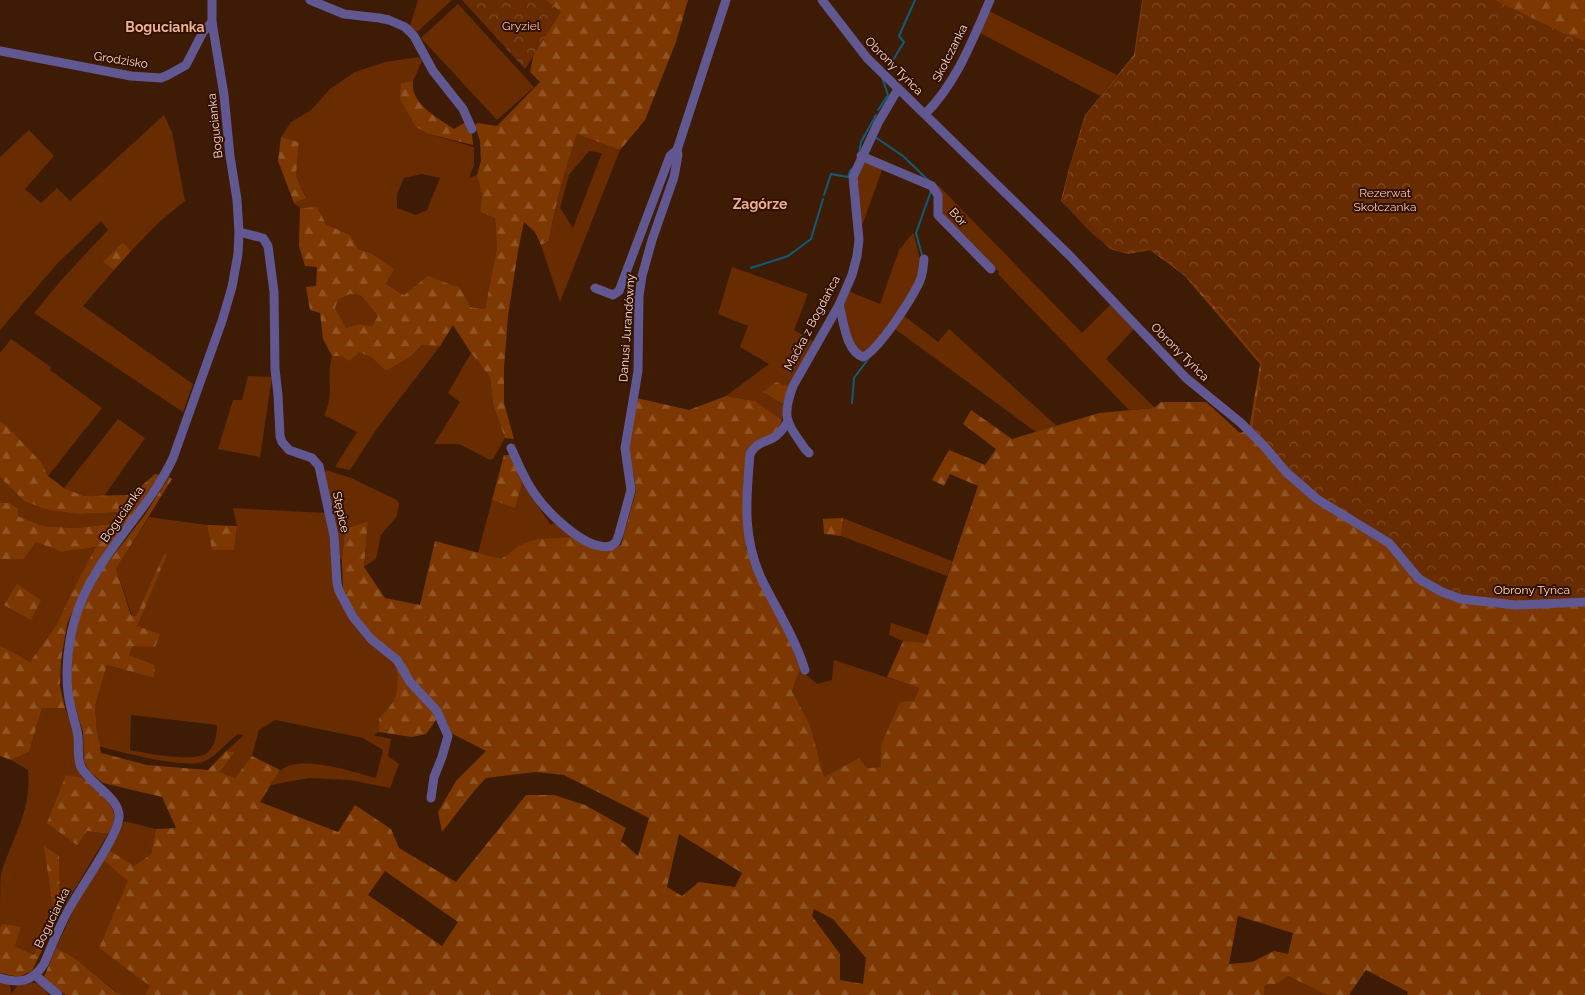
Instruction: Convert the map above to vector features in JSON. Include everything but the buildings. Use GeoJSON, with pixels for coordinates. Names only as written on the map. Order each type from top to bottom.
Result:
{"type":"FeatureCollection","features":[{"type":"Feature","properties":{"kind":"street","name":"Bogucianka"},"geometry":{"type":"LineString","coordinates":[[35,975],[44,964],[68,909],[112,838],[120,816],[114,802],[88,778],[80,766],[76,725],[70,708],[68,693],[69,649],[74,622],[84,594],[93,578],[164,476],[173,458],[227,304],[238,254],[237,200],[230,156],[224,95],[212,22],[212,0]]}},
{"type":"Feature","properties":{"kind":"street"},"geometry":{"type":"LineString","coordinates":[[310,0],[344,14],[388,20],[405,27],[416,39],[433,71],[463,109],[472,129]]}},
{"type":"Feature","properties":{"kind":"street","name":"Danusi Jurandówny"},"geometry":{"type":"LineString","coordinates":[[511,448],[522,474],[534,494],[569,531],[585,541],[599,546],[611,546],[616,542],[631,490],[625,448],[638,371],[639,296],[642,276],[652,240],[674,177],[678,155],[676,150],[726,0]]}},
{"type":"Feature","properties":{"kind":"street","name":"Obrony Tyńca"},"geometry":{"type":"LineString","coordinates":[[822,0],[856,46],[898,89],[1070,256],[1186,378],[1241,423],[1286,472],[1317,499],[1389,543],[1419,579],[1442,592],[1484,602],[1532,605],[1585,602]]}},
{"type":"Feature","properties":{"kind":"street","name":"Skołczanka"},"geometry":{"type":"LineString","coordinates":[[925,114],[946,90],[966,53],[990,0]]}},
{"type":"Feature","properties":{"kind":"street","name":"Grodzisko"},"geometry":{"type":"LineString","coordinates":[[0,51],[131,76],[161,78],[186,65],[203,32],[212,22]]}},
{"type":"Feature","properties":{"kind":"street","name":"Maćka z Bogdańca"},"geometry":{"type":"LineString","coordinates":[[788,423],[786,408],[793,386],[839,305],[852,275],[859,240],[853,177],[861,156],[898,89]]}},
{"type":"Feature","properties":{"kind":"street"},"geometry":{"type":"LineString","coordinates":[[594,288],[613,295],[619,291],[670,156],[676,150]]}},
{"type":"Feature","properties":{"kind":"street","name":"Bór"},"geometry":{"type":"LineString","coordinates":[[861,156],[932,186],[938,195],[938,215],[991,269]]}},
{"type":"Feature","properties":{"kind":"street","name":"Stępice"},"geometry":{"type":"LineString","coordinates":[[239,232],[263,238],[268,246],[274,292],[275,369],[280,436],[282,442],[289,450],[312,458],[319,466],[334,536],[339,591],[353,617],[371,639],[397,660],[410,682],[437,710],[448,736],[434,777],[431,798]]}},
{"type":"Feature","properties":{"kind":"street"},"geometry":{"type":"LineString","coordinates":[[839,305],[850,346],[857,354],[863,357],[869,354],[892,326],[918,285],[922,275],[924,258]]}},
{"type":"Feature","properties":{"kind":"street"},"geometry":{"type":"LineString","coordinates":[[805,670],[789,628],[762,581],[746,524],[750,454],[754,448],[762,441],[773,438],[788,423],[805,450],[809,452]]}},
{"type":"Feature","properties":{"kind":"street"},"geometry":{"type":"LineString","coordinates":[[0,978],[18,981],[28,980],[35,975],[58,995]]}},
{"type":"Feature","properties":{"kind":"green space"},"geometry":{"type":"Polygon","coordinates":[[[418,0],[452,0],[417,32],[410,26],[418,0]]]}},
{"type":"Feature","properties":{"kind":"green space","name":"Gryziel"},"geometry":{"type":"Polygon","coordinates":[[[462,0],[546,0],[561,12],[525,69],[462,0]]]}},
{"type":"Feature","properties":{"kind":"green space"},"geometry":{"type":"Polygon","coordinates":[[[518,0],[688,0],[676,42],[645,120],[620,150],[577,134],[561,187],[549,241],[541,245],[535,232],[524,222],[508,316],[504,368],[504,403],[514,439],[505,438],[493,404],[490,377],[471,353],[453,325],[440,346],[422,345],[410,357],[386,371],[372,358],[360,352],[349,361],[343,356],[332,356],[323,339],[320,313],[310,310],[306,287],[316,286],[317,267],[305,266],[299,246],[300,208],[317,207],[326,224],[350,235],[358,249],[371,253],[394,269],[386,284],[404,295],[428,276],[460,288],[470,307],[485,309],[497,248],[495,218],[480,212],[482,194],[477,175],[481,161],[480,141],[475,125],[478,123],[497,126],[540,82],[530,72],[537,38],[518,0]],[[350,294],[338,300],[335,308],[346,328],[359,324],[372,326],[378,316],[360,295],[350,294]]]}},
{"type":"Feature","properties":{"kind":"green space"},"geometry":{"type":"Polygon","coordinates":[[[1142,0],[1585,0],[1585,995],[1407,995],[1408,992],[1366,970],[1349,995],[1328,995],[1288,976],[1276,984],[1265,985],[1264,995],[145,995],[150,986],[99,948],[128,881],[103,860],[109,850],[134,866],[151,854],[156,829],[176,828],[162,797],[103,783],[90,772],[84,762],[83,732],[69,687],[75,626],[102,570],[144,516],[169,477],[172,479],[116,569],[131,615],[136,616],[164,554],[167,555],[137,626],[160,634],[155,647],[133,646],[129,655],[155,665],[154,678],[107,665],[95,706],[101,753],[147,765],[208,770],[226,751],[234,752],[220,772],[235,778],[252,756],[280,770],[260,802],[338,832],[355,805],[391,829],[399,848],[456,882],[526,795],[554,795],[585,805],[626,828],[621,841],[638,856],[649,818],[564,775],[536,772],[486,778],[442,832],[438,812],[456,781],[486,751],[451,733],[447,722],[436,720],[426,734],[412,737],[379,732],[379,718],[392,703],[397,689],[395,654],[372,636],[354,611],[343,590],[342,560],[345,529],[368,521],[364,567],[385,598],[420,605],[435,541],[501,559],[520,545],[538,539],[575,537],[605,551],[621,545],[636,491],[633,472],[625,448],[637,398],[689,410],[726,396],[755,401],[782,420],[778,429],[769,436],[752,444],[746,452],[743,489],[746,548],[761,585],[784,627],[800,669],[792,691],[810,725],[824,777],[859,758],[867,768],[881,767],[881,745],[900,702],[914,701],[919,688],[887,677],[903,641],[925,643],[978,486],[950,474],[944,486],[932,480],[949,450],[985,465],[996,449],[963,424],[971,410],[1012,439],[1099,413],[1154,408],[1161,402],[1206,402],[1240,433],[1249,430],[1260,364],[1184,275],[1150,250],[1128,254],[1110,249],[1061,201],[1085,115],[1134,55],[1142,0]],[[679,834],[667,887],[682,896],[699,882],[735,887],[742,873],[679,834]],[[385,871],[368,895],[442,946],[458,922],[385,871]],[[814,909],[812,916],[840,954],[840,980],[863,984],[866,958],[833,919],[814,909]],[[1238,916],[1229,964],[1252,962],[1274,951],[1288,954],[1293,933],[1238,916]]]}},
{"type":"Feature","properties":{"kind":"green space","name":"Rezerwat Skołczanka"},"geometry":{"type":"Polygon","coordinates":[[[1143,0],[1495,0],[1563,33],[1585,41],[1585,599],[1509,602],[1479,600],[1456,594],[1426,578],[1389,541],[1324,501],[1286,467],[1252,429],[1262,363],[1210,301],[1181,272],[1149,249],[1126,252],[1108,246],[1091,232],[1062,201],[1069,170],[1086,115],[1135,56],[1143,0]]]}},
{"type":"Feature","properties":{"kind":"green space"},"geometry":{"type":"Polygon","coordinates":[[[458,4],[534,87],[497,120],[421,38],[458,4]]]}},
{"type":"Feature","properties":{"kind":"green space"},"geometry":{"type":"Polygon","coordinates":[[[989,11],[1117,75],[1100,96],[980,33],[989,11]]]}},
{"type":"Feature","properties":{"kind":"green space"},"geometry":{"type":"Polygon","coordinates":[[[419,57],[422,61],[413,81],[401,83],[429,134],[474,147],[474,165],[469,178],[477,175],[482,194],[480,212],[495,218],[497,248],[485,309],[405,295],[386,284],[393,269],[371,253],[358,249],[350,235],[326,224],[317,207],[300,208],[294,203],[306,197],[296,176],[299,142],[281,137],[291,122],[311,110],[330,89],[355,72],[385,62],[419,57]],[[422,174],[404,178],[397,194],[397,208],[416,215],[427,210],[440,178],[422,174]]]}},
{"type":"Feature","properties":{"kind":"green space"},"geometry":{"type":"Polygon","coordinates":[[[413,81],[416,97],[426,110],[454,129],[466,122],[472,135],[473,145],[429,134],[416,127],[400,99],[401,83],[413,81]]]}},
{"type":"Feature","properties":{"kind":"green space"},"geometry":{"type":"Polygon","coordinates":[[[164,115],[172,132],[185,201],[159,222],[131,251],[123,242],[104,262],[114,270],[83,306],[193,384],[183,412],[34,313],[64,277],[108,230],[101,221],[56,265],[0,330],[0,157],[29,130],[54,156],[25,189],[41,203],[57,188],[70,201],[164,115]]]}},
{"type":"Feature","properties":{"kind":"green space"},"geometry":{"type":"Polygon","coordinates":[[[577,134],[620,150],[560,302],[541,245],[549,241],[557,200],[577,134]],[[589,151],[569,175],[560,208],[573,228],[602,153],[589,151]]]}},
{"type":"Feature","properties":{"kind":"green space"},"geometry":{"type":"Polygon","coordinates":[[[281,137],[299,142],[296,176],[306,198],[294,203],[278,161],[281,137]]]}},
{"type":"Feature","properties":{"kind":"green space"},"geometry":{"type":"Polygon","coordinates":[[[863,161],[883,167],[862,226],[856,186],[863,161]]]}},
{"type":"Feature","properties":{"kind":"green space"},"geometry":{"type":"Polygon","coordinates":[[[936,186],[939,186],[1082,333],[1111,304],[1134,329],[1106,359],[1155,408],[1129,410],[998,274],[999,272],[942,215],[936,186]]]}},
{"type":"Feature","properties":{"kind":"green space"},"geometry":{"type":"Polygon","coordinates":[[[913,233],[920,261],[920,271],[917,280],[896,315],[879,338],[864,353],[852,346],[843,307],[848,291],[880,304],[899,250],[913,233]]]}},
{"type":"Feature","properties":{"kind":"green space"},"geometry":{"type":"Polygon","coordinates":[[[123,242],[131,251],[114,270],[103,262],[123,242]]]}},
{"type":"Feature","properties":{"kind":"green space"},"geometry":{"type":"Polygon","coordinates":[[[732,267],[808,294],[794,330],[813,341],[789,387],[763,392],[783,404],[782,420],[755,401],[726,396],[769,364],[740,347],[748,326],[718,314],[732,267]]]}},
{"type":"Feature","properties":{"kind":"green space"},"geometry":{"type":"Polygon","coordinates":[[[350,294],[360,295],[378,316],[372,326],[359,324],[346,329],[335,308],[338,300],[350,294]]]}},
{"type":"Feature","properties":{"kind":"green space"},"geometry":{"type":"Polygon","coordinates":[[[904,316],[938,342],[949,329],[1057,426],[1036,432],[895,329],[904,316]]]}},
{"type":"Feature","properties":{"kind":"green space"},"geometry":{"type":"Polygon","coordinates":[[[11,339],[51,367],[50,370],[102,408],[48,476],[41,462],[0,421],[0,353],[11,339]]]}},
{"type":"Feature","properties":{"kind":"green space"},"geometry":{"type":"Polygon","coordinates":[[[422,345],[440,346],[376,430],[350,470],[335,467],[357,432],[324,415],[330,394],[330,363],[332,356],[343,356],[360,351],[372,358],[386,371],[410,357],[422,345]]]}},
{"type":"Feature","properties":{"kind":"green space"},"geometry":{"type":"Polygon","coordinates":[[[471,353],[490,377],[493,404],[505,438],[493,459],[490,460],[459,444],[434,444],[460,402],[448,393],[471,353]]]}},
{"type":"Feature","properties":{"kind":"green space"},"geometry":{"type":"Polygon","coordinates":[[[248,376],[272,377],[260,457],[218,449],[233,400],[242,400],[248,376]]]}},
{"type":"Feature","properties":{"kind":"green space"},"geometry":{"type":"Polygon","coordinates":[[[776,382],[789,387],[783,404],[763,392],[776,382]]]}},
{"type":"Feature","properties":{"kind":"green space"},"geometry":{"type":"Polygon","coordinates":[[[118,419],[145,438],[104,496],[84,496],[64,488],[118,419]]]}},
{"type":"Feature","properties":{"kind":"green space"},"geometry":{"type":"Polygon","coordinates":[[[0,421],[41,462],[48,476],[64,488],[84,496],[131,495],[155,474],[159,475],[81,593],[67,624],[61,660],[60,686],[65,708],[42,708],[29,752],[11,760],[0,756],[0,645],[30,662],[57,624],[96,547],[62,552],[36,542],[24,559],[0,559],[0,503],[9,503],[18,509],[18,516],[43,526],[76,528],[117,523],[124,512],[81,514],[49,510],[24,501],[0,477],[0,421]]]}},
{"type":"Feature","properties":{"kind":"green space"},"geometry":{"type":"Polygon","coordinates":[[[504,455],[510,455],[522,483],[515,508],[492,500],[504,455]]]}},
{"type":"Feature","properties":{"kind":"green space"},"geometry":{"type":"Polygon","coordinates":[[[326,470],[351,478],[397,500],[399,504],[397,516],[381,535],[376,559],[364,567],[368,521],[345,529],[342,560],[337,556],[323,475],[326,470]]]}},
{"type":"Feature","properties":{"kind":"green space"},"geometry":{"type":"Polygon","coordinates":[[[0,477],[24,501],[81,514],[124,512],[117,523],[76,528],[43,526],[18,516],[9,503],[0,503],[0,477]]]}},
{"type":"Feature","properties":{"kind":"green space"},"geometry":{"type":"Polygon","coordinates":[[[522,483],[551,525],[556,522],[575,537],[520,545],[501,559],[478,553],[492,500],[515,507],[522,483]]]}},
{"type":"Feature","properties":{"kind":"green space"},"geometry":{"type":"Polygon","coordinates":[[[233,508],[326,513],[337,592],[396,661],[399,688],[390,708],[379,718],[379,732],[373,735],[391,739],[388,756],[399,764],[390,788],[350,780],[309,778],[271,785],[280,771],[288,766],[299,764],[340,768],[376,778],[383,750],[363,738],[275,720],[259,730],[252,756],[235,778],[220,772],[233,752],[226,751],[244,735],[238,734],[218,752],[205,761],[197,763],[170,762],[99,746],[95,706],[107,665],[154,678],[155,665],[129,655],[133,646],[155,646],[159,634],[136,626],[166,555],[164,555],[136,616],[132,615],[116,569],[149,517],[207,525],[212,550],[234,550],[237,526],[233,508]],[[131,715],[130,750],[169,756],[201,756],[207,753],[214,744],[217,725],[131,715]]]}},
{"type":"Feature","properties":{"kind":"green space"},"geometry":{"type":"Polygon","coordinates":[[[843,518],[952,561],[947,576],[841,536],[843,518]]]}},
{"type":"Feature","properties":{"kind":"green space"},"geometry":{"type":"Polygon","coordinates":[[[843,518],[841,536],[824,534],[823,519],[843,518]]]}},
{"type":"Feature","properties":{"kind":"green space"},"geometry":{"type":"Polygon","coordinates":[[[207,525],[237,526],[234,550],[212,550],[207,525]]]}},
{"type":"Feature","properties":{"kind":"green space"},"geometry":{"type":"Polygon","coordinates":[[[36,542],[62,552],[97,547],[57,624],[30,662],[0,645],[0,559],[24,559],[36,542]]]}},
{"type":"Feature","properties":{"kind":"green space"},"geometry":{"type":"Polygon","coordinates":[[[17,584],[41,600],[31,620],[4,605],[17,584]]]}},
{"type":"Feature","properties":{"kind":"green space"},"geometry":{"type":"Polygon","coordinates":[[[891,623],[928,635],[925,644],[903,641],[889,635],[891,623]]]}},
{"type":"Feature","properties":{"kind":"green space"},"geometry":{"type":"Polygon","coordinates":[[[834,660],[919,688],[914,701],[881,745],[881,767],[867,768],[859,758],[824,778],[810,725],[792,691],[800,669],[817,684],[832,680],[834,660]]]}},
{"type":"Feature","properties":{"kind":"green space"},"geometry":{"type":"Polygon","coordinates":[[[42,708],[65,708],[75,735],[77,764],[83,779],[66,775],[86,831],[108,834],[60,913],[59,856],[45,847],[53,909],[34,955],[15,946],[0,928],[0,885],[5,861],[20,824],[27,798],[28,770],[11,760],[29,752],[42,708]]]}},
{"type":"Feature","properties":{"kind":"green space"},"geometry":{"type":"Polygon","coordinates":[[[66,775],[86,780],[110,805],[114,818],[108,834],[87,831],[77,845],[47,823],[66,775]]]}},
{"type":"Feature","properties":{"kind":"green space"},"geometry":{"type":"Polygon","coordinates":[[[124,821],[156,829],[151,854],[134,866],[109,850],[124,821]]]}},
{"type":"Feature","properties":{"kind":"green space"},"geometry":{"type":"Polygon","coordinates":[[[44,846],[59,856],[60,913],[32,971],[19,977],[0,973],[0,928],[3,924],[21,927],[15,946],[34,955],[53,909],[44,846]]]}},
{"type":"Feature","properties":{"kind":"green space"},"geometry":{"type":"Polygon","coordinates":[[[103,860],[129,881],[99,948],[151,986],[145,995],[118,993],[75,958],[56,948],[73,911],[103,860]]]}},
{"type":"Feature","properties":{"kind":"green space"},"geometry":{"type":"Polygon","coordinates":[[[56,948],[75,958],[117,993],[125,995],[66,995],[52,986],[44,977],[56,948]]]}},
{"type":"Feature","properties":{"kind":"green space"},"geometry":{"type":"Polygon","coordinates":[[[1288,976],[1328,995],[1264,995],[1265,985],[1276,984],[1288,976]]]}},
{"type":"Feature","properties":{"kind":"green space"},"geometry":{"type":"Polygon","coordinates":[[[0,982],[10,984],[11,994],[18,985],[35,983],[41,986],[49,995],[0,995],[0,982]]]}},
{"type":"Feature","properties":{"kind":"waterway"},"geometry":{"type":"LineString","coordinates":[[887,70],[904,42],[899,36],[915,0]]}},
{"type":"Feature","properties":{"kind":"waterway"},"geometry":{"type":"LineString","coordinates":[[878,110],[888,95],[882,77]]}},
{"type":"Feature","properties":{"kind":"waterway"},"geometry":{"type":"LineString","coordinates":[[859,154],[861,142],[876,115]]}},
{"type":"Feature","properties":{"kind":"waterway"},"geometry":{"type":"LineString","coordinates":[[875,137],[903,156],[929,181]]}},
{"type":"Feature","properties":{"kind":"waterway"},"geometry":{"type":"LineString","coordinates":[[824,195],[831,174],[848,177],[853,168]]}},
{"type":"Feature","properties":{"kind":"waterway"},"geometry":{"type":"LineString","coordinates":[[922,255],[916,233],[931,191]]}},
{"type":"Feature","properties":{"kind":"waterway"},"geometry":{"type":"LineString","coordinates":[[751,268],[788,256],[811,239],[823,199]]}},
{"type":"Feature","properties":{"kind":"waterway"},"geometry":{"type":"LineString","coordinates":[[852,403],[854,378],[869,358]]}},
{"type":"Feature","properties":{"kind":"district","name":"Bogucianka"},"geometry":{"type":"Point","coordinates":[165,27]}},
{"type":"Feature","properties":{"kind":"district","name":"Zagórze"},"geometry":{"type":"Point","coordinates":[760,204]}}]}
